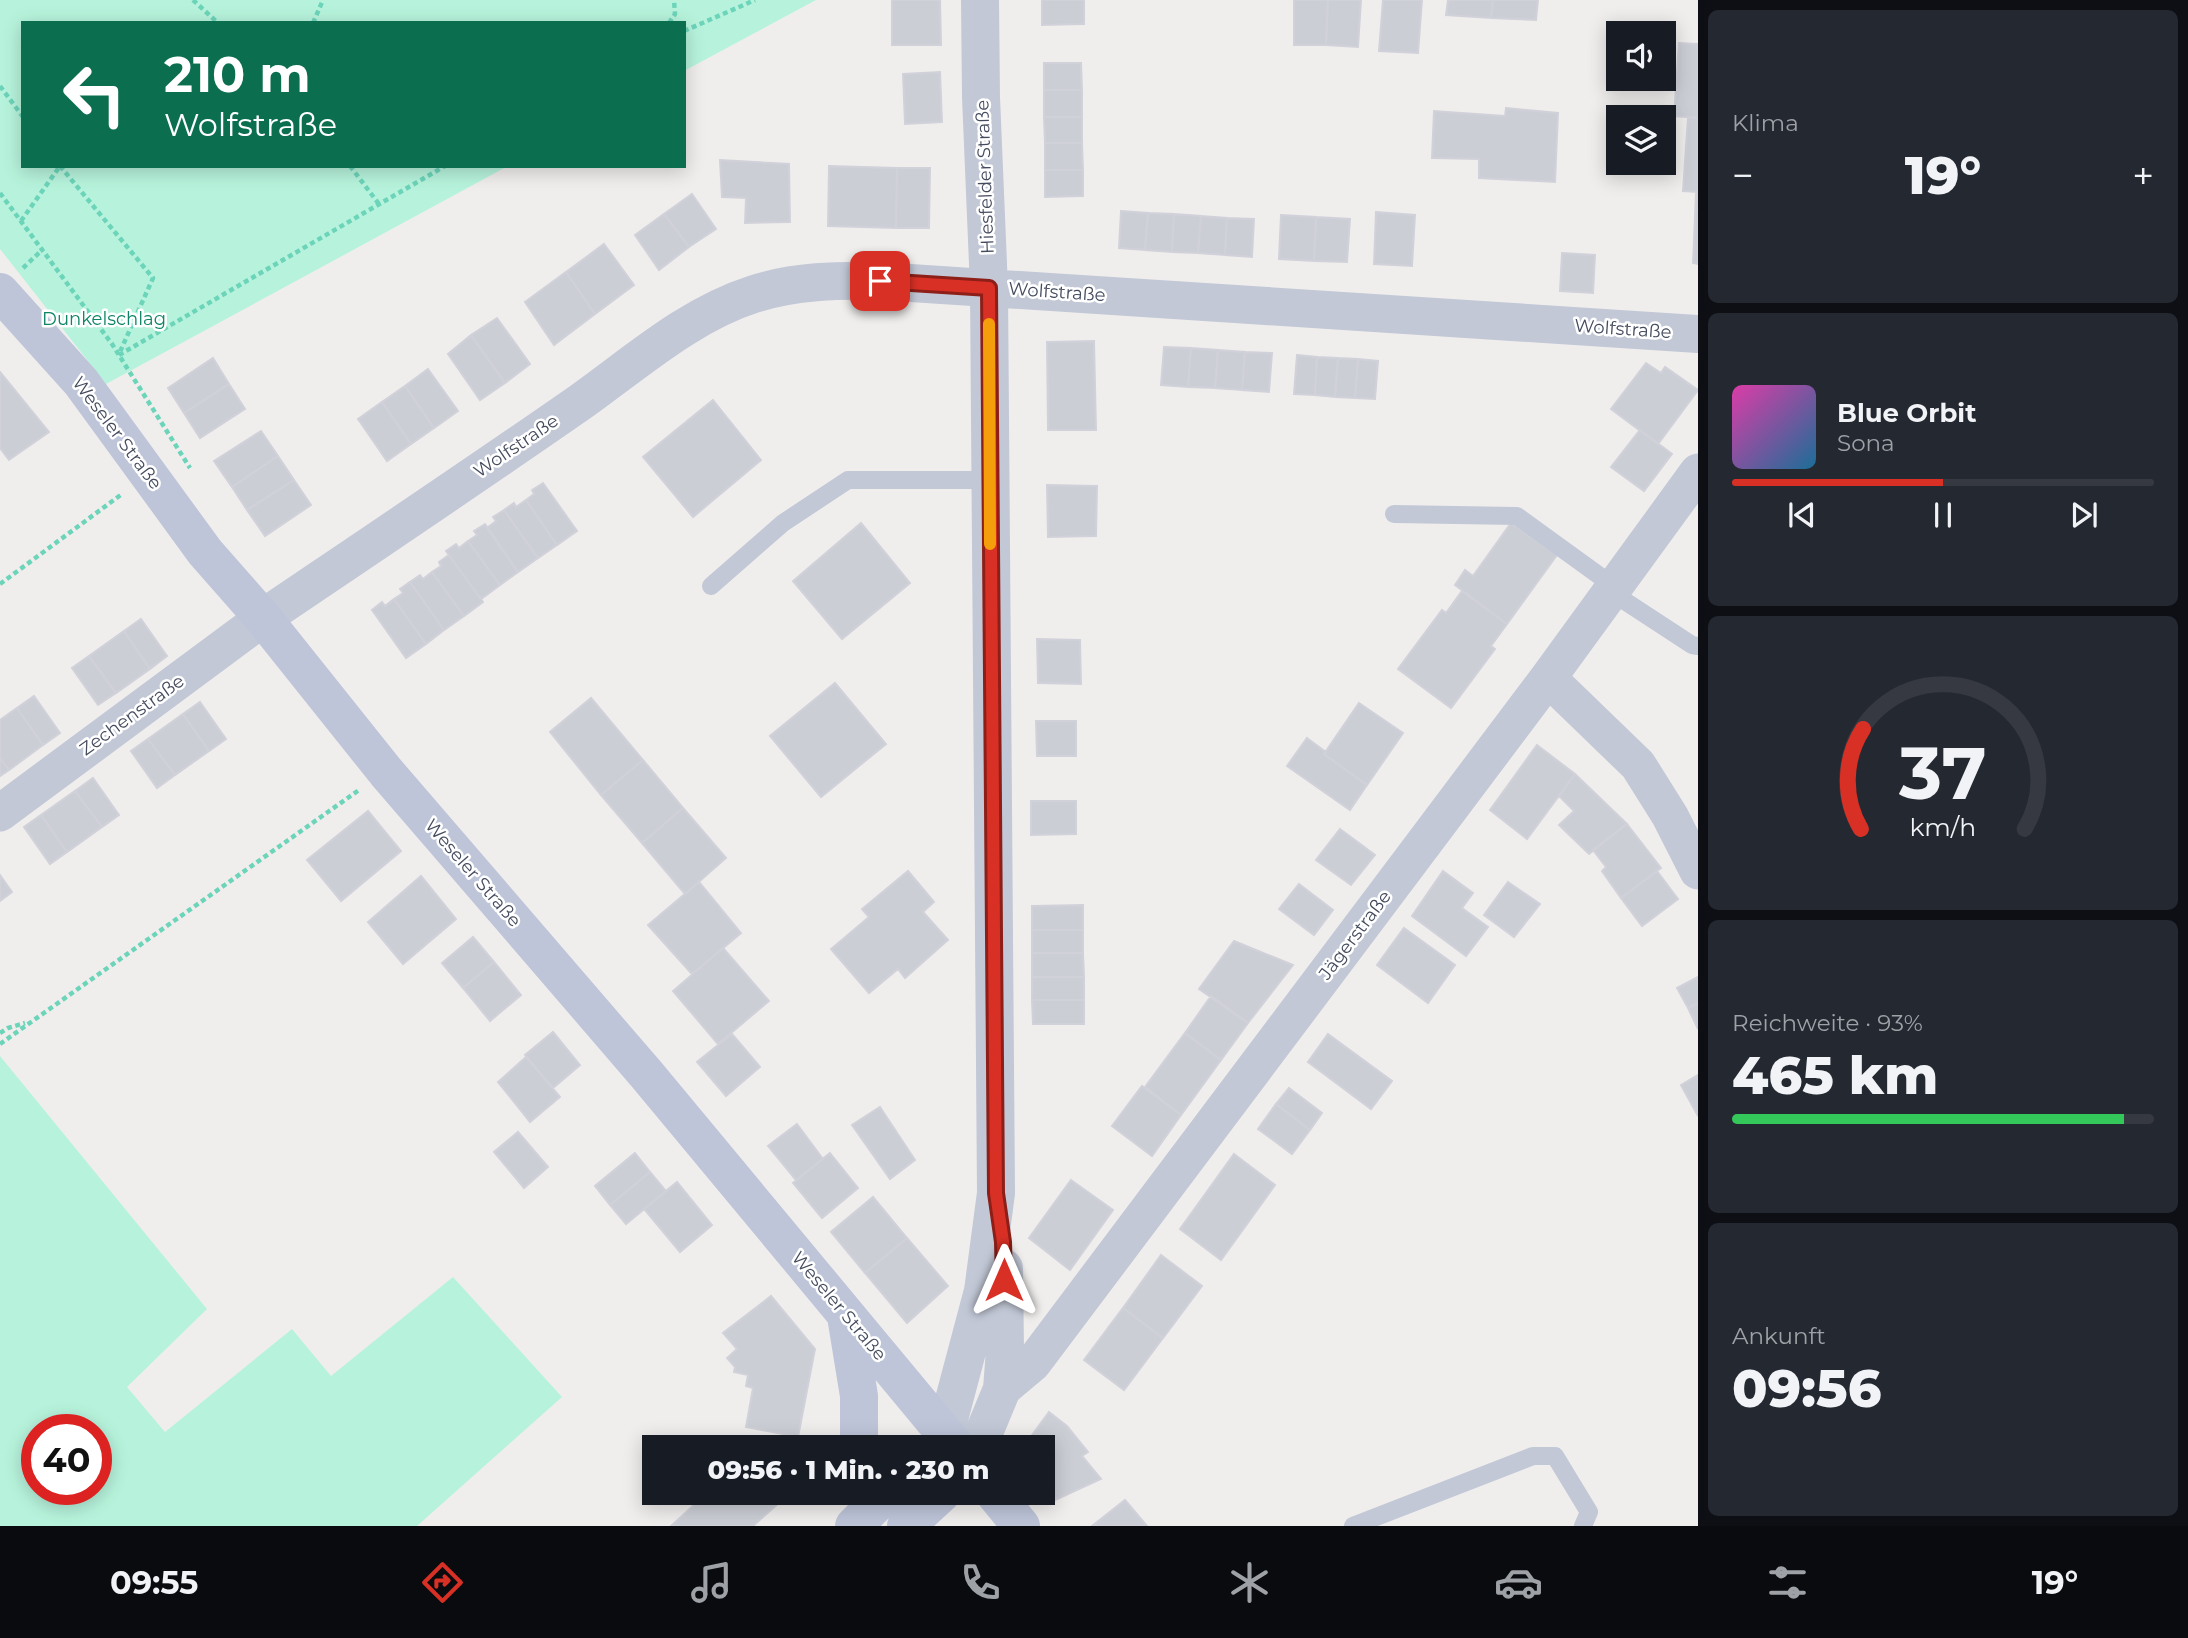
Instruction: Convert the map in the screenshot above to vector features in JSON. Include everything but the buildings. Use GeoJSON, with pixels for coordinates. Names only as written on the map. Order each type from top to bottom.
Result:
{"type":"FeatureCollection","features":[{"type":"Feature","properties":{"kind":"main road","name":"Weseler Straße"},"geometry":{"type":"LineString","coordinates":[[0,292],[81,382],[205,552],[263,618],[386,772],[647,1075],[946,1435]]}},
{"type":"Feature","properties":{"kind":"main road"},"geometry":{"type":"LineString","coordinates":[[846,1314],[859,1396],[859,1435]]}},
{"type":"Feature","properties":{"kind":"main road"},"geometry":{"type":"LineString","coordinates":[[841,1526],[847,1505]]}},
{"type":"Feature","properties":{"kind":"main road"},"geometry":{"type":"LineString","coordinates":[[854,1526],[875,1505]]}},
{"type":"Feature","properties":{"kind":"main road"},"geometry":{"type":"LineString","coordinates":[[906,1526],[929,1505]]}},
{"type":"Feature","properties":{"kind":"main road"},"geometry":{"type":"LineString","coordinates":[[1004,1505],[1021,1526]]}},
{"type":"Feature","properties":{"kind":"street","name":"Hiesfelder Straße"},"geometry":{"type":"LineString","coordinates":[[955,1435],[983,1291],[996,1193],[989,288],[980,0]]}},
{"type":"Feature","properties":{"kind":"street","name":"Wolfstraße"},"geometry":{"type":"LineString","coordinates":[[263,618],[581,401],[652,348],[727,305],[779,288],[844,280],[1698,334]]}},
{"type":"Feature","properties":{"kind":"street","name":"Jägerstraße"},"geometry":{"type":"LineString","coordinates":[[1002,1389],[1033,1363],[1548,678],[1698,472]]}},
{"type":"Feature","properties":{"kind":"street","name":"Zechenstraße"},"geometry":{"type":"LineString","coordinates":[[0,813],[263,618]]}},
{"type":"Feature","properties":{"kind":"street"},"geometry":{"type":"LineString","coordinates":[[1548,678],[1638,765],[1670,816],[1698,871]]}},
{"type":"Feature","properties":{"kind":"street","name":"Hiesfelder Straße"},"geometry":{"type":"LineString","coordinates":[[961,1435],[1002,1389],[1005,1350],[1003,1242],[996,1193]]}},
{"type":"Feature","properties":{"kind":"lane"},"geometry":{"type":"LineString","coordinates":[[711,586],[783,523],[848,480],[989,480]]}},
{"type":"Feature","properties":{"kind":"lane"},"geometry":{"type":"LineString","coordinates":[[1394,514],[1517,516],[1613,589],[1692,645],[1698,646]]}},
{"type":"Feature","properties":{"kind":"lane"},"geometry":{"type":"LineString","coordinates":[[1353,1526],[1533,1456],[1555,1456],[1589,1512],[1583,1526]]}},
{"type":"Feature","properties":{"kind":"path"},"geometry":{"type":"LineString","coordinates":[[193,0],[216,21]]}},
{"type":"Feature","properties":{"kind":"path"},"geometry":{"type":"LineString","coordinates":[[314,21],[323,0]]}},
{"type":"Feature","properties":{"kind":"path"},"geometry":{"type":"LineString","coordinates":[[671,21],[675,15],[674,0]]}},
{"type":"Feature","properties":{"kind":"path"},"geometry":{"type":"LineString","coordinates":[[686,30],[755,0]]}},
{"type":"Feature","properties":{"kind":"path"},"geometry":{"type":"LineString","coordinates":[[0,86],[21,114]]}},
{"type":"Feature","properties":{"kind":"path"},"geometry":{"type":"LineString","coordinates":[[21,221],[59,168]]}},
{"type":"Feature","properties":{"kind":"path"},"geometry":{"type":"LineString","coordinates":[[62,168],[153,278],[119,355]]}},
{"type":"Feature","properties":{"kind":"path"},"geometry":{"type":"LineString","coordinates":[[352,168],[379,204]]}},
{"type":"Feature","properties":{"kind":"path"},"geometry":{"type":"LineString","coordinates":[[119,355],[442,168]]}},
{"type":"Feature","properties":{"kind":"path"},"geometry":{"type":"LineString","coordinates":[[0,193],[119,355]]}},
{"type":"Feature","properties":{"kind":"path"},"geometry":{"type":"LineString","coordinates":[[0,584],[148,475]]}},
{"type":"Feature","properties":{"kind":"path"},"geometry":{"type":"LineString","coordinates":[[0,1044],[386,772]]}},
{"type":"Feature","properties":{"kind":"path"},"geometry":{"type":"LineString","coordinates":[[0,1033],[30,1021]]}},
{"type":"Feature","properties":{"kind":"green space","name":"Dunkelschlag"},"geometry":{"type":"Polygon","coordinates":[[[0,0],[816,0],[686,70],[686,21],[21,21],[21,168],[504,168],[106,384],[0,249],[0,0]]]}},
{"type":"Feature","properties":{"kind":"green space"},"geometry":{"type":"Polygon","coordinates":[[[0,1056],[207,1309],[127,1387],[165,1432],[292,1329],[331,1376],[453,1277],[562,1397],[417,1526],[0,1526],[0,1056]]]}},
{"type":"Feature","properties":{"kind":"slow traffic"},"geometry":{"type":"LineString","coordinates":[[989,324],[990,544]]}},
{"type":"Feature","properties":{"kind":"route"},"geometry":{"type":"LineString","coordinates":[[880,281],[989,288],[996,1193],[1003,1242],[1004,1280]]}}]}
